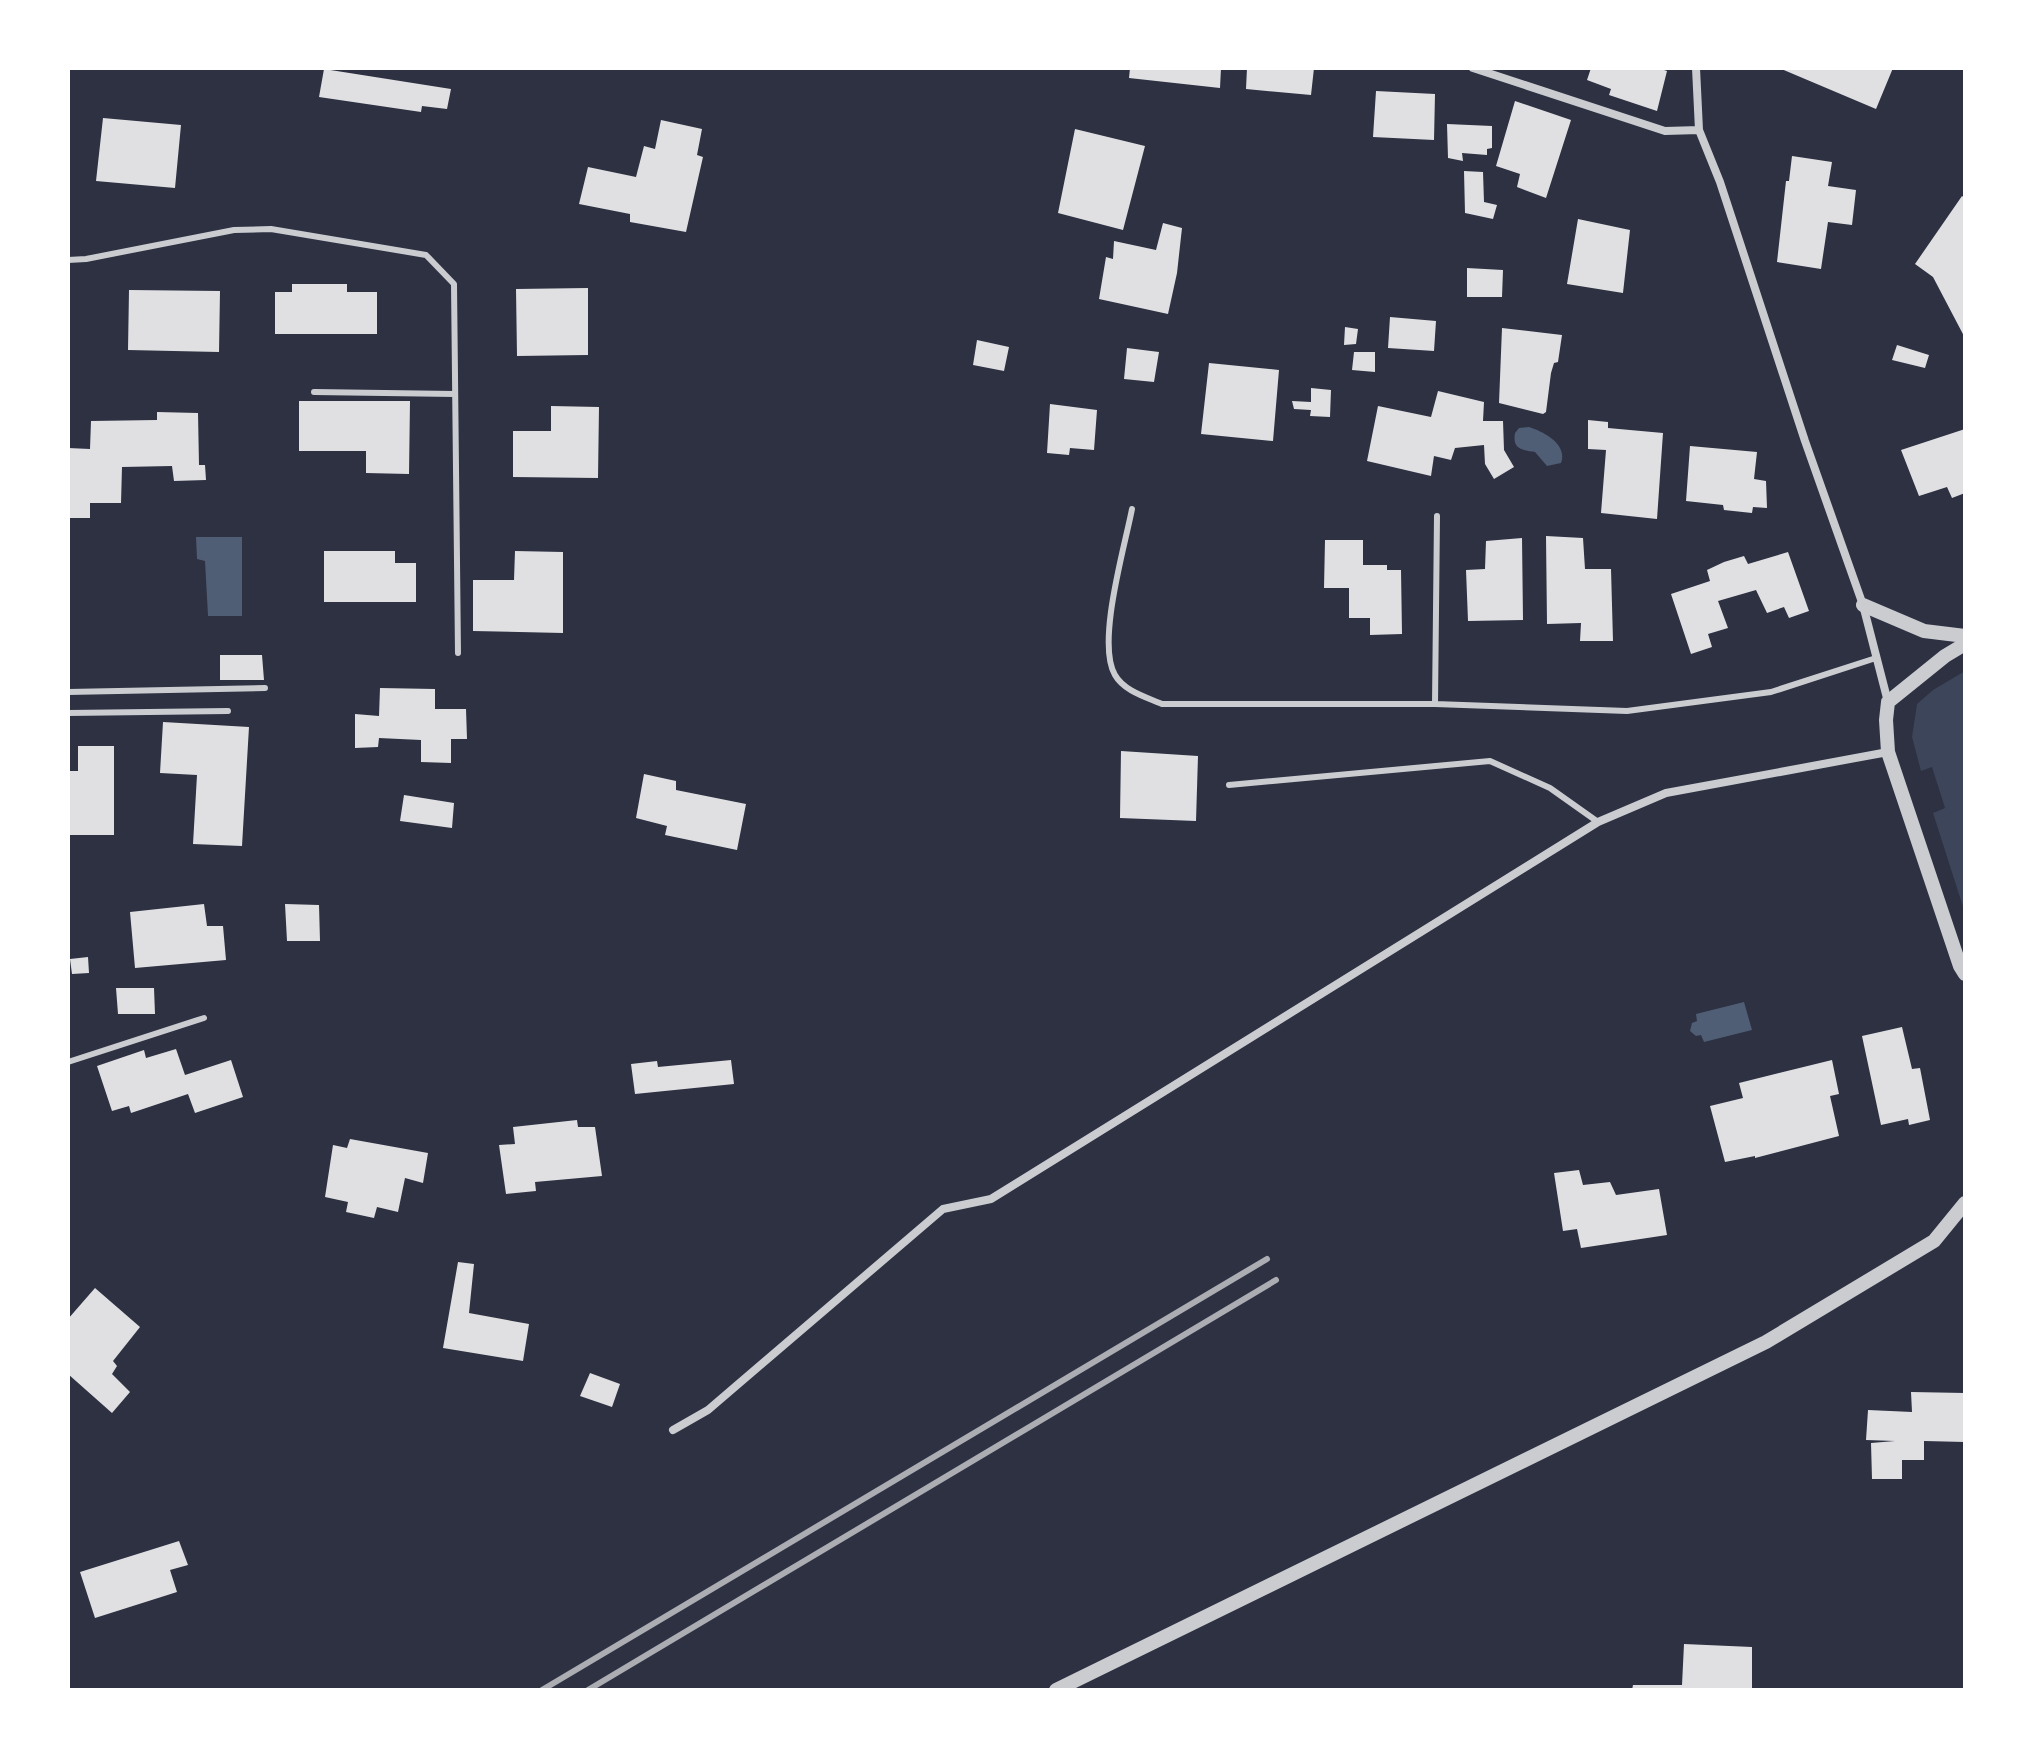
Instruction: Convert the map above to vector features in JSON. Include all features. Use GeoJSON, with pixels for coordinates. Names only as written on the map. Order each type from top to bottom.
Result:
{"type":"FeatureCollection","features":[{"type":"Feature","properties":{"kind":"street"},"geometry":{"type":"LineString","coordinates":[[1473,68],[1665,131],[1699,130]]}},
{"type":"Feature","properties":{"kind":"street"},"geometry":{"type":"LineString","coordinates":[[1696,68],[1699,130],[1720,182],[1805,441],[1863,605],[1888,702],[1888,752],[1965,974]]}},
{"type":"Feature","properties":{"kind":"street"},"geometry":{"type":"LineString","coordinates":[[1863,605],[1924,631],[1965,636]]}},
{"type":"Feature","properties":{"kind":"street"},"geometry":{"type":"LineString","coordinates":[[1888,702],[1945,656],[1965,644]]}},
{"type":"Feature","properties":{"kind":"street"},"geometry":{"type":"LineString","coordinates":[[673,1430],[708,1410],[943,1209],[991,1199],[1598,822],[1666,793],[1888,752]]}},
{"type":"Feature","properties":{"kind":"street"},"geometry":{"type":"LineString","coordinates":[[1056,1690],[1766,1342],[1934,1241],[1965,1203]]}},
{"type":"Feature","properties":{"kind":"lane"},"geometry":{"type":"LineString","coordinates":[[68,260],[234,230],[271,229],[426,255],[454,284],[458,653]]}},
{"type":"Feature","properties":{"kind":"lane"},"geometry":{"type":"LineString","coordinates":[[314,392],[455,394]]}},
{"type":"Feature","properties":{"kind":"lane"},"geometry":{"type":"LineString","coordinates":[[1132,509],[1108,626],[1114,675],[1131,691],[1162,704],[1435,704],[1627,711],[1771,692],[1876,658]]}},
{"type":"Feature","properties":{"kind":"lane"},"geometry":{"type":"LineString","coordinates":[[1435,704],[1437,516]]}},
{"type":"Feature","properties":{"kind":"lane"},"geometry":{"type":"LineString","coordinates":[[68,692],[265,688]]}},
{"type":"Feature","properties":{"kind":"lane"},"geometry":{"type":"LineString","coordinates":[[68,713],[228,711]]}},
{"type":"Feature","properties":{"kind":"lane"},"geometry":{"type":"LineString","coordinates":[[1229,785],[1490,761],[1550,788],[1598,822]]}},
{"type":"Feature","properties":{"kind":"lane"},"geometry":{"type":"LineString","coordinates":[[68,1062],[204,1018]]}},
{"type":"Feature","properties":{"kind":"shaded area"},"geometry":{"type":"Polygon","coordinates":[[[1529,427],[1542,432],[1558,445],[1561,463],[1547,466],[1535,452],[1517,446],[1515,433],[1519,428],[1529,427]]]}},
{"type":"Feature","properties":{"kind":"shaded area"},"geometry":{"type":"Polygon","coordinates":[[[196,537],[242,537],[242,616],[208,616],[205,561],[197,559],[196,537]]]}},
{"type":"Feature","properties":{"kind":"shaded area"},"geometry":{"type":"Polygon","coordinates":[[[1965,671],[1965,913],[1933,813],[1945,808],[1932,767],[1921,771],[1912,737],[1917,704],[1933,690],[1965,671]]]}},
{"type":"Feature","properties":{"kind":"shaded area"},"geometry":{"type":"Polygon","coordinates":[[[1744,1002],[1752,1030],[1704,1042],[1701,1035],[1696,1036],[1690,1031],[1692,1023],[1697,1021],[1696,1014],[1744,1002]]]}},
{"type":"Feature","properties":{"kind":"building"},"geometry":{"type":"Polygon","coordinates":[[[1130,68],[1221,68],[1220,88],[1129,78],[1130,68]]]}},
{"type":"Feature","properties":{"kind":"building"},"geometry":{"type":"Polygon","coordinates":[[[1247,68],[1314,68],[1311,95],[1246,89],[1247,68]]]}},
{"type":"Feature","properties":{"kind":"building"},"geometry":{"type":"Polygon","coordinates":[[[1591,68],[1658,68],[1667,71],[1657,111],[1609,95],[1611,89],[1587,80],[1591,68]]]}},
{"type":"Feature","properties":{"kind":"building"},"geometry":{"type":"Polygon","coordinates":[[[1779,68],[1893,68],[1876,109],[1779,68]]]}},
{"type":"Feature","properties":{"kind":"building"},"geometry":{"type":"Polygon","coordinates":[[[324,69],[451,89],[447,109],[422,106],[421,112],[319,97],[324,69]]]}},
{"type":"Feature","properties":{"kind":"building"},"geometry":{"type":"Polygon","coordinates":[[[1376,91],[1435,94],[1434,140],[1373,137],[1376,91]]]}},
{"type":"Feature","properties":{"kind":"building"},"geometry":{"type":"Polygon","coordinates":[[[1515,101],[1571,120],[1546,198],[1517,187],[1520,174],[1496,166],[1515,101]]]}},
{"type":"Feature","properties":{"kind":"building"},"geometry":{"type":"Polygon","coordinates":[[[103,118],[181,125],[175,188],[96,181],[103,118]]]}},
{"type":"Feature","properties":{"kind":"building"},"geometry":{"type":"Polygon","coordinates":[[[661,120],[702,129],[697,155],[703,157],[686,232],[630,222],[630,214],[579,204],[588,167],[636,177],[644,146],[655,149],[661,120]]]}},
{"type":"Feature","properties":{"kind":"building"},"geometry":{"type":"Polygon","coordinates":[[[1447,124],[1492,126],[1492,148],[1487,149],[1487,155],[1462,153],[1463,161],[1448,158],[1447,124]]]}},
{"type":"Feature","properties":{"kind":"building"},"geometry":{"type":"Polygon","coordinates":[[[1075,129],[1145,146],[1123,230],[1058,213],[1075,129]]]}},
{"type":"Feature","properties":{"kind":"building"},"geometry":{"type":"Polygon","coordinates":[[[1792,156],[1832,162],[1828,186],[1856,190],[1852,225],[1828,222],[1821,269],[1777,262],[1786,181],[1789,181],[1792,156]]]}},
{"type":"Feature","properties":{"kind":"building"},"geometry":{"type":"Polygon","coordinates":[[[1464,171],[1483,172],[1484,202],[1497,205],[1493,219],[1465,213],[1464,171]]]}},
{"type":"Feature","properties":{"kind":"building"},"geometry":{"type":"Polygon","coordinates":[[[1962,196],[1965,198],[1965,338],[1933,277],[1915,264],[1962,196]]]}},
{"type":"Feature","properties":{"kind":"building"},"geometry":{"type":"Polygon","coordinates":[[[1578,219],[1630,230],[1623,293],[1567,284],[1578,219]]]}},
{"type":"Feature","properties":{"kind":"building"},"geometry":{"type":"Polygon","coordinates":[[[1163,223],[1182,228],[1168,314],[1099,299],[1106,257],[1113,259],[1114,241],[1156,250],[1163,223]]]}},
{"type":"Feature","properties":{"kind":"building"},"geometry":{"type":"Polygon","coordinates":[[[1467,268],[1503,270],[1502,297],[1467,297],[1467,268]]]}},
{"type":"Feature","properties":{"kind":"building"},"geometry":{"type":"Polygon","coordinates":[[[292,284],[347,284],[347,292],[377,292],[377,334],[275,334],[275,292],[292,292],[292,284]]]}},
{"type":"Feature","properties":{"kind":"building"},"geometry":{"type":"Polygon","coordinates":[[[588,288],[588,355],[517,356],[516,289],[588,288]]]}},
{"type":"Feature","properties":{"kind":"building"},"geometry":{"type":"Polygon","coordinates":[[[129,290],[220,291],[219,352],[128,350],[129,290]]]}},
{"type":"Feature","properties":{"kind":"building"},"geometry":{"type":"Polygon","coordinates":[[[1390,317],[1436,321],[1434,351],[1388,348],[1390,317]]]}},
{"type":"Feature","properties":{"kind":"building"},"geometry":{"type":"Polygon","coordinates":[[[1345,327],[1358,329],[1356,344],[1344,345],[1345,327]]]}},
{"type":"Feature","properties":{"kind":"building"},"geometry":{"type":"Polygon","coordinates":[[[1502,328],[1562,335],[1558,362],[1554,363],[1551,373],[1546,412],[1543,414],[1499,403],[1502,328]]]}},
{"type":"Feature","properties":{"kind":"building"},"geometry":{"type":"Polygon","coordinates":[[[977,340],[1009,347],[1004,371],[973,365],[977,340]]]}},
{"type":"Feature","properties":{"kind":"building"},"geometry":{"type":"Polygon","coordinates":[[[1897,345],[1929,355],[1925,368],[1892,360],[1897,345]]]}},
{"type":"Feature","properties":{"kind":"building"},"geometry":{"type":"Polygon","coordinates":[[[1127,348],[1159,352],[1154,382],[1124,379],[1127,348]]]}},
{"type":"Feature","properties":{"kind":"building"},"geometry":{"type":"Polygon","coordinates":[[[1354,352],[1375,352],[1375,372],[1352,370],[1354,352]]]}},
{"type":"Feature","properties":{"kind":"building"},"geometry":{"type":"Polygon","coordinates":[[[1209,363],[1279,370],[1273,441],[1201,434],[1209,363]]]}},
{"type":"Feature","properties":{"kind":"building"},"geometry":{"type":"Polygon","coordinates":[[[1311,388],[1331,390],[1330,417],[1310,416],[1311,410],[1294,409],[1292,401],[1311,402],[1311,388]]]}},
{"type":"Feature","properties":{"kind":"building"},"geometry":{"type":"Polygon","coordinates":[[[1438,391],[1484,402],[1483,421],[1503,421],[1504,450],[1514,467],[1494,479],[1485,464],[1484,445],[1455,448],[1451,460],[1434,456],[1431,476],[1367,461],[1378,406],[1431,417],[1438,391]]]}},
{"type":"Feature","properties":{"kind":"building"},"geometry":{"type":"Polygon","coordinates":[[[299,401],[410,401],[409,474],[366,473],[366,451],[299,451],[299,401]]]}},
{"type":"Feature","properties":{"kind":"building"},"geometry":{"type":"Polygon","coordinates":[[[1050,404],[1097,410],[1094,450],[1070,448],[1069,455],[1047,453],[1050,404]]]}},
{"type":"Feature","properties":{"kind":"building"},"geometry":{"type":"Polygon","coordinates":[[[551,406],[599,407],[598,478],[513,477],[513,431],[551,431],[551,406]]]}},
{"type":"Feature","properties":{"kind":"building"},"geometry":{"type":"Polygon","coordinates":[[[157,412],[198,413],[199,465],[205,465],[206,480],[174,481],[172,466],[122,467],[121,503],[90,503],[90,518],[68,518],[68,448],[90,449],[91,421],[157,420],[157,412]]]}},
{"type":"Feature","properties":{"kind":"building"},"geometry":{"type":"Polygon","coordinates":[[[1588,420],[1608,422],[1608,428],[1663,433],[1657,519],[1601,513],[1606,450],[1588,449],[1588,420]]]}},
{"type":"Feature","properties":{"kind":"building"},"geometry":{"type":"Polygon","coordinates":[[[1965,429],[1965,493],[1952,498],[1947,487],[1919,496],[1901,450],[1965,429]]]}},
{"type":"Feature","properties":{"kind":"building"},"geometry":{"type":"Polygon","coordinates":[[[1690,446],[1757,452],[1754,479],[1766,481],[1767,508],[1753,507],[1752,513],[1724,510],[1723,505],[1686,501],[1690,446]]]}},
{"type":"Feature","properties":{"kind":"building"},"geometry":{"type":"Polygon","coordinates":[[[1546,536],[1583,538],[1585,569],[1611,569],[1613,641],[1580,641],[1581,623],[1547,624],[1546,536]]]}},
{"type":"Feature","properties":{"kind":"building"},"geometry":{"type":"Polygon","coordinates":[[[1522,538],[1523,620],[1468,621],[1466,570],[1485,569],[1486,541],[1522,538]]]}},
{"type":"Feature","properties":{"kind":"building"},"geometry":{"type":"Polygon","coordinates":[[[1325,540],[1363,540],[1363,565],[1387,565],[1387,570],[1401,570],[1402,634],[1370,635],[1370,618],[1349,618],[1349,588],[1324,588],[1325,540]]]}},
{"type":"Feature","properties":{"kind":"building"},"geometry":{"type":"Polygon","coordinates":[[[324,551],[395,551],[395,563],[416,563],[416,602],[324,602],[324,551]]]}},
{"type":"Feature","properties":{"kind":"building"},"geometry":{"type":"Polygon","coordinates":[[[515,551],[563,552],[563,633],[473,631],[473,580],[514,580],[515,551]]]}},
{"type":"Feature","properties":{"kind":"building"},"geometry":{"type":"Polygon","coordinates":[[[1788,552],[1809,611],[1789,618],[1784,607],[1767,613],[1756,590],[1718,601],[1728,628],[1708,634],[1712,647],[1691,654],[1671,594],[1710,581],[1707,570],[1724,562],[1744,556],[1748,564],[1788,552]]]}},
{"type":"Feature","properties":{"kind":"building"},"geometry":{"type":"Polygon","coordinates":[[[220,655],[262,655],[264,680],[220,680],[220,655]]]}},
{"type":"Feature","properties":{"kind":"building"},"geometry":{"type":"Polygon","coordinates":[[[380,688],[435,689],[435,709],[466,709],[467,739],[451,739],[451,763],[421,762],[421,740],[379,738],[378,747],[355,748],[355,714],[379,716],[380,688]]]}},
{"type":"Feature","properties":{"kind":"building"},"geometry":{"type":"Polygon","coordinates":[[[163,722],[249,727],[242,846],[193,844],[197,775],[160,773],[163,722]]]}},
{"type":"Feature","properties":{"kind":"building"},"geometry":{"type":"Polygon","coordinates":[[[78,746],[114,746],[114,835],[68,835],[68,771],[78,771],[78,746]]]}},
{"type":"Feature","properties":{"kind":"building"},"geometry":{"type":"Polygon","coordinates":[[[1121,751],[1198,756],[1196,821],[1120,818],[1121,751]]]}},
{"type":"Feature","properties":{"kind":"building"},"geometry":{"type":"Polygon","coordinates":[[[644,774],[676,781],[676,790],[746,804],[737,850],[665,835],[667,826],[636,818],[644,774]]]}},
{"type":"Feature","properties":{"kind":"building"},"geometry":{"type":"Polygon","coordinates":[[[404,795],[454,803],[452,828],[400,821],[404,795]]]}},
{"type":"Feature","properties":{"kind":"building"},"geometry":{"type":"Polygon","coordinates":[[[204,904],[207,926],[223,926],[226,960],[135,968],[130,912],[204,904]]]}},
{"type":"Feature","properties":{"kind":"building"},"geometry":{"type":"Polygon","coordinates":[[[285,904],[319,905],[320,941],[287,941],[285,904]]]}},
{"type":"Feature","properties":{"kind":"building"},"geometry":{"type":"Polygon","coordinates":[[[88,957],[89,973],[72,974],[70,959],[88,957]]]}},
{"type":"Feature","properties":{"kind":"building"},"geometry":{"type":"Polygon","coordinates":[[[116,988],[154,988],[155,1014],[118,1014],[116,988]]]}},
{"type":"Feature","properties":{"kind":"building"},"geometry":{"type":"Polygon","coordinates":[[[1902,1027],[1912,1069],[1920,1068],[1930,1120],[1909,1125],[1908,1119],[1881,1125],[1862,1036],[1902,1027]]]}},
{"type":"Feature","properties":{"kind":"building"},"geometry":{"type":"Polygon","coordinates":[[[176,1049],[185,1075],[231,1060],[243,1097],[195,1113],[188,1094],[131,1113],[129,1106],[112,1111],[97,1066],[144,1050],[146,1058],[176,1049]]]}},
{"type":"Feature","properties":{"kind":"building"},"geometry":{"type":"Polygon","coordinates":[[[731,1060],[734,1084],[635,1094],[631,1064],[657,1061],[658,1067],[731,1060]]]}},
{"type":"Feature","properties":{"kind":"building"},"geometry":{"type":"Polygon","coordinates":[[[1832,1060],[1839,1094],[1830,1096],[1839,1136],[1755,1158],[1725,1162],[1710,1106],[1743,1098],[1739,1083],[1832,1060]]]}},
{"type":"Feature","properties":{"kind":"building"},"geometry":{"type":"Polygon","coordinates":[[[577,1120],[578,1127],[595,1127],[602,1176],[535,1182],[536,1191],[506,1194],[499,1145],[515,1144],[513,1127],[577,1120]]]}},
{"type":"Feature","properties":{"kind":"building"},"geometry":{"type":"Polygon","coordinates":[[[350,1139],[428,1153],[423,1183],[405,1178],[398,1212],[377,1207],[374,1218],[346,1212],[348,1202],[325,1197],[333,1145],[347,1148],[350,1139]]]}},
{"type":"Feature","properties":{"kind":"building"},"geometry":{"type":"Polygon","coordinates":[[[1579,1170],[1583,1185],[1610,1182],[1616,1195],[1659,1189],[1667,1235],[1581,1248],[1577,1229],[1563,1231],[1554,1173],[1579,1170]]]}},
{"type":"Feature","properties":{"kind":"building"},"geometry":{"type":"Polygon","coordinates":[[[458,1262],[474,1264],[469,1313],[529,1324],[523,1361],[443,1348],[458,1262]]]}},
{"type":"Feature","properties":{"kind":"building"},"geometry":{"type":"Polygon","coordinates":[[[95,1288],[140,1327],[113,1361],[117,1366],[112,1374],[130,1392],[112,1413],[68,1374],[68,1319],[95,1288]]]}},
{"type":"Feature","properties":{"kind":"building"},"geometry":{"type":"Polygon","coordinates":[[[590,1373],[620,1384],[612,1407],[580,1396],[590,1373]]]}},
{"type":"Feature","properties":{"kind":"building"},"geometry":{"type":"Polygon","coordinates":[[[1911,1392],[1965,1393],[1965,1442],[1924,1441],[1924,1460],[1902,1460],[1902,1479],[1872,1479],[1871,1443],[1895,1441],[1866,1440],[1868,1410],[1912,1412],[1911,1392]]]}},
{"type":"Feature","properties":{"kind":"building"},"geometry":{"type":"Polygon","coordinates":[[[179,1541],[188,1565],[170,1570],[177,1592],[95,1618],[80,1572],[179,1541]]]}},
{"type":"Feature","properties":{"kind":"building"},"geometry":{"type":"Polygon","coordinates":[[[1684,1644],[1752,1647],[1752,1690],[1632,1690],[1633,1685],[1682,1685],[1684,1644]]]}},
{"type":"Feature","properties":{"kind":"railway"},"geometry":{"type":"LineString","coordinates":[[542,1690],[1267,1259]]}},
{"type":"Feature","properties":{"kind":"railway"},"geometry":{"type":"LineString","coordinates":[[588,1690],[1276,1280]]}}]}
